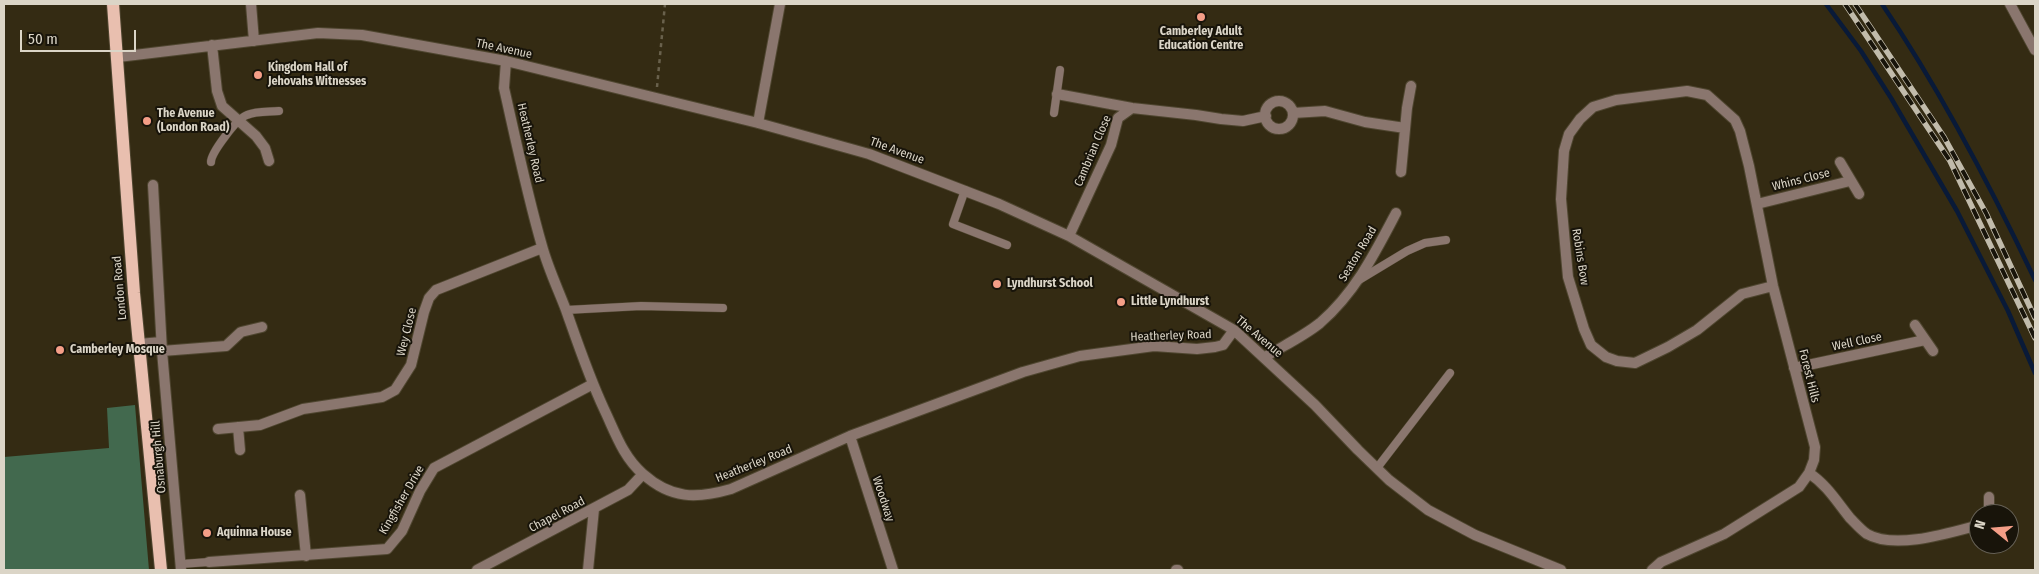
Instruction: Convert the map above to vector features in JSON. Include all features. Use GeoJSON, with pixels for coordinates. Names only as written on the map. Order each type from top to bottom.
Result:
{"type":"FeatureCollection","features":[{"type":"Feature","properties":{"kind":"main road","name":"London Road"},"geometry":{"type":"LineString","coordinates":[[113,4],[139,344],[161,570]]}},
{"type":"Feature","properties":{"kind":"street"},"geometry":{"type":"LineString","coordinates":[[250,4],[254,40]]}},
{"type":"Feature","properties":{"kind":"street"},"geometry":{"type":"LineString","coordinates":[[758,123],[780,4]]}},
{"type":"Feature","properties":{"kind":"street"},"geometry":{"type":"LineString","coordinates":[[2010,4],[2035,50]]}},
{"type":"Feature","properties":{"kind":"street","name":"The Avenue"},"geometry":{"type":"LineString","coordinates":[[118,56],[318,33],[362,35],[506,61],[758,123],[869,154],[965,190],[1069,236],[1234,330],[1265,356],[1377,468],[1428,510],[1475,535],[1561,570]]}},
{"type":"Feature","properties":{"kind":"street"},"geometry":{"type":"LineString","coordinates":[[212,45],[217,91],[222,106],[256,136],[265,148],[269,161]]}},
{"type":"Feature","properties":{"kind":"street","name":"Heatherley Road"},"geometry":{"type":"LineString","coordinates":[[506,61],[504,88],[542,248],[592,384],[622,447],[643,474],[658,485],[676,493],[697,496],[710,495],[751,481],[850,436],[971,390],[1061,361],[1080,356],[1154,346],[1197,349],[1215,347],[1223,345],[1234,330]]}},
{"type":"Feature","properties":{"kind":"street"},"geometry":{"type":"LineString","coordinates":[[1401,172],[1406,108],[1411,86]]}},
{"type":"Feature","properties":{"kind":"street","name":"Robins Bow"},"geometry":{"type":"LineString","coordinates":[[1722,107],[1707,95],[1687,91],[1616,100],[1593,107],[1580,120],[1569,134],[1562,170],[1563,228],[1568,277],[1584,328],[1592,345],[1606,357],[1617,361],[1635,363],[1697,330],[1742,294],[1773,286]]}},
{"type":"Feature","properties":{"kind":"street","name":"Cambrian Close"},"geometry":{"type":"LineString","coordinates":[[1057,94],[1132,108],[1243,121],[1266,116]]}},
{"type":"Feature","properties":{"kind":"street"},"geometry":{"type":"LineString","coordinates":[[1279,101],[1288,105],[1293,113],[1288,126],[1278,129],[1270,125],[1266,116],[1267,108],[1279,101]]}},
{"type":"Feature","properties":{"kind":"street","name":"Forest Hills"},"geometry":{"type":"LineString","coordinates":[[1722,107],[1735,120],[1740,131],[1773,286],[1814,447],[1814,460],[1809,473]]}},
{"type":"Feature","properties":{"kind":"street","name":"Cambrian Close"},"geometry":{"type":"LineString","coordinates":[[1069,236],[1111,145],[1118,118],[1132,108]]}},
{"type":"Feature","properties":{"kind":"street"},"geometry":{"type":"LineString","coordinates":[[1293,113],[1325,111],[1365,122],[1405,128]]}},
{"type":"Feature","properties":{"kind":"street","name":"Whins Close"},"geometry":{"type":"LineString","coordinates":[[1840,162],[1859,194]]}},
{"type":"Feature","properties":{"kind":"street","name":"Whins Close"},"geometry":{"type":"LineString","coordinates":[[1757,204],[1850,181]]}},
{"type":"Feature","properties":{"kind":"street","name":"Osnaburgh Hill"},"geometry":{"type":"LineString","coordinates":[[153,185],[162,346],[181,567]]}},
{"type":"Feature","properties":{"kind":"street","name":"Seaton Road"},"geometry":{"type":"LineString","coordinates":[[1265,356],[1320,324],[1348,296],[1359,280],[1396,213]]}},
{"type":"Feature","properties":{"kind":"street","name":"Wey Close"},"geometry":{"type":"LineString","coordinates":[[218,429],[260,425],[303,409],[382,397],[395,390],[412,365],[424,312],[429,298],[436,290],[449,283],[542,248]]}},
{"type":"Feature","properties":{"kind":"street"},"geometry":{"type":"LineString","coordinates":[[1915,325],[1932,351]]}},
{"type":"Feature","properties":{"kind":"street"},"geometry":{"type":"LineString","coordinates":[[139,344],[226,346],[241,332],[262,327]]}},
{"type":"Feature","properties":{"kind":"street","name":"Well Close"},"geometry":{"type":"LineString","coordinates":[[1794,368],[1925,340]]}},
{"type":"Feature","properties":{"kind":"street","name":"Kingfisher Drive"},"geometry":{"type":"LineString","coordinates":[[210,562],[387,549],[402,531],[420,491],[434,468],[592,384]]}},
{"type":"Feature","properties":{"kind":"street"},"geometry":{"type":"LineString","coordinates":[[238,427],[240,450]]}},
{"type":"Feature","properties":{"kind":"street","name":"Woodway"},"geometry":{"type":"LineString","coordinates":[[850,436],[893,570]]}},
{"type":"Feature","properties":{"kind":"street"},"geometry":{"type":"LineString","coordinates":[[1652,570],[1662,562],[1701,546],[1741,524],[1798,487],[1809,473],[1822,481],[1857,525],[1866,533],[1876,538],[1894,541],[1926,537],[1969,527]]}},
{"type":"Feature","properties":{"kind":"street","name":"Chapel Road"},"geometry":{"type":"LineString","coordinates":[[477,570],[628,490],[643,474]]}},
{"type":"Feature","properties":{"kind":"street"},"geometry":{"type":"LineString","coordinates":[[300,495],[306,556]]}},
{"type":"Feature","properties":{"kind":"street"},"geometry":{"type":"LineString","coordinates":[[1989,497],[1989,504]]}},
{"type":"Feature","properties":{"kind":"street"},"geometry":{"type":"LineString","coordinates":[[588,570],[594,509]]}},
{"type":"Feature","properties":{"kind":"lane"},"geometry":{"type":"LineString","coordinates":[[1054,113],[1060,70]]}},
{"type":"Feature","properties":{"kind":"lane"},"geometry":{"type":"LineString","coordinates":[[211,162],[213,154],[238,121],[247,115],[279,112]]}},
{"type":"Feature","properties":{"kind":"lane"},"geometry":{"type":"LineString","coordinates":[[965,190],[953,224],[1007,245]]}},
{"type":"Feature","properties":{"kind":"lane"},"geometry":{"type":"LineString","coordinates":[[1359,280],[1407,251],[1425,243],[1446,240]]}},
{"type":"Feature","properties":{"kind":"lane"},"geometry":{"type":"LineString","coordinates":[[566,310],[641,306],[723,308]]}},
{"type":"Feature","properties":{"kind":"lane"},"geometry":{"type":"LineString","coordinates":[[1377,468],[1450,373]]}},
{"type":"Feature","properties":{"kind":"lane","name":"Kingfisher Drive"},"geometry":{"type":"LineString","coordinates":[[181,567],[210,562]]}},
{"type":"Feature","properties":{"kind":"path"},"geometry":{"type":"LineString","coordinates":[[656,98],[665,4]]}},
{"type":"Feature","properties":{"kind":"green space"},"geometry":{"type":"Polygon","coordinates":[[[135,405],[149,570],[4,570],[4,457],[109,448],[107,408],[135,405]]]}},
{"type":"Feature","properties":{"kind":"waterway"},"geometry":{"type":"LineString","coordinates":[[1826,4],[1861,51],[1891,98],[1957,211],[2008,311],[2035,373]]}},
{"type":"Feature","properties":{"kind":"waterway"},"geometry":{"type":"LineString","coordinates":[[1882,4],[1904,37],[1964,139],[2035,280]]}},
{"type":"Feature","properties":{"kind":"railway"},"geometry":{"type":"LineString","coordinates":[[1845,4],[1950,161],[2035,338]]}},
{"type":"Feature","properties":{"kind":"railway"},"geometry":{"type":"LineString","coordinates":[[1855,4],[1944,137],[1986,213],[2035,318]]}},
{"type":"Feature","properties":{"kind":"place","name":"Camberley Adult Education Centre"},"geometry":{"type":"Point","coordinates":[1201,17]}},
{"type":"Feature","properties":{"kind":"place","name":"Kingdom Hall of Jehovahs Witnesses"},"geometry":{"type":"Point","coordinates":[258,75]}},
{"type":"Feature","properties":{"kind":"place","name":"The Avenue (London Road)"},"geometry":{"type":"Point","coordinates":[147,121]}},
{"type":"Feature","properties":{"kind":"place","name":"Lyndhurst School"},"geometry":{"type":"Point","coordinates":[997,284]}},
{"type":"Feature","properties":{"kind":"place","name":"Little Lyndhurst"},"geometry":{"type":"Point","coordinates":[1121,302]}},
{"type":"Feature","properties":{"kind":"place","name":"Camberley Mosque"},"geometry":{"type":"Point","coordinates":[60,350]}},
{"type":"Feature","properties":{"kind":"place","name":"Aquinna House"},"geometry":{"type":"Point","coordinates":[207,533]}}]}
